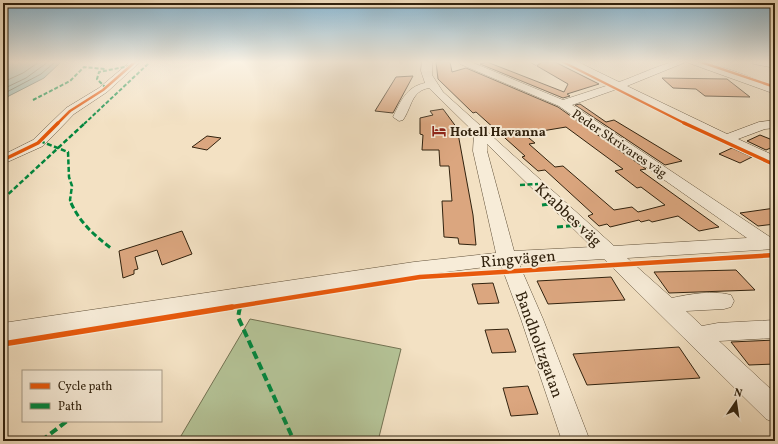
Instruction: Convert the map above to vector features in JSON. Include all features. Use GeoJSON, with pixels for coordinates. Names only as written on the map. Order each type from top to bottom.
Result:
{"type":"FeatureCollection","features":[{"type":"Feature","properties":{"kind":"street"},"geometry":{"type":"LineString","coordinates":[[3,160],[38,143],[70,111],[112,83]]}},
{"type":"Feature","properties":{"kind":"street","name":"Peder Skrivares väg"},"geometry":{"type":"LineString","coordinates":[[512,83],[563,104],[771,244]]}},
{"type":"Feature","properties":{"kind":"street"},"geometry":{"type":"LineString","coordinates":[[612,83],[726,139],[775,161]]}},
{"type":"Feature","properties":{"kind":"street"},"geometry":{"type":"LineString","coordinates":[[563,104],[627,83]]}},
{"type":"Feature","properties":{"kind":"street"},"geometry":{"type":"LineString","coordinates":[[752,83],[775,91]]}},
{"type":"Feature","properties":{"kind":"street"},"geometry":{"type":"LineString","coordinates":[[399,116],[411,91],[420,86],[431,85]]}},
{"type":"Feature","properties":{"kind":"street","name":"Krabbes väg"},"geometry":{"type":"LineString","coordinates":[[431,85],[609,252],[666,308],[773,406]]}},
{"type":"Feature","properties":{"kind":"street"},"geometry":{"type":"LineString","coordinates":[[726,139],[763,125],[775,124]]}},
{"type":"Feature","properties":{"kind":"street"},"geometry":{"type":"LineString","coordinates":[[735,125],[749,131]]}},
{"type":"Feature","properties":{"kind":"street","name":"Bandholtzgatan"},"geometry":{"type":"LineString","coordinates":[[480,131],[481,156],[507,258],[532,319],[576,441]]}},
{"type":"Feature","properties":{"kind":"street","name":"Ringvägen"},"geometry":{"type":"LineString","coordinates":[[3,332],[414,269],[507,258],[771,244]]}},
{"type":"Feature","properties":{"kind":"street"},"geometry":{"type":"LineString","coordinates":[[666,308],[685,303],[724,301]]}},
{"type":"Feature","properties":{"kind":"street"},"geometry":{"type":"LineString","coordinates":[[697,337],[718,332],[775,329]]}},
{"type":"Feature","properties":{"kind":"green space"},"geometry":{"type":"Polygon","coordinates":[[[250,319],[401,349],[378,441],[178,441],[250,319]]]}},
{"type":"Feature","properties":{"kind":"water"},"geometry":{"type":"Polygon","coordinates":[[[3,83],[35,83],[3,99],[3,83]]]}},
{"type":"Feature","properties":{"kind":"building"},"geometry":{"type":"Polygon","coordinates":[[[392,83],[409,83],[393,113],[375,111],[392,83]]]}},
{"type":"Feature","properties":{"kind":"building"},"geometry":{"type":"Polygon","coordinates":[[[442,83],[501,83],[558,107],[646,169],[640,170],[719,227],[699,231],[678,216],[652,222],[649,220],[641,222],[639,220],[610,227],[607,224],[599,226],[588,216],[593,214],[545,170],[538,171],[522,157],[525,156],[476,112],[473,113],[442,83]],[[566,127],[524,134],[535,143],[529,144],[555,167],[563,166],[614,210],[632,207],[638,212],[665,205],[641,187],[637,188],[615,171],[623,169],[566,127]]]}},
{"type":"Feature","properties":{"kind":"building"},"geometry":{"type":"Polygon","coordinates":[[[526,83],[540,83],[564,92],[568,84],[566,83],[599,84],[567,94],[570,96],[563,98],[526,83]]]}},
{"type":"Feature","properties":{"kind":"building"},"geometry":{"type":"Polygon","coordinates":[[[667,83],[732,83],[750,97],[705,96],[696,89],[673,88],[667,83]]]}},
{"type":"Feature","properties":{"kind":"building"},"geometry":{"type":"Polygon","coordinates":[[[580,104],[606,122],[614,120],[682,161],[665,165],[575,105],[580,104]]]}},
{"type":"Feature","properties":{"kind":"building"},"geometry":{"type":"Polygon","coordinates":[[[443,109],[457,128],[473,215],[476,245],[459,244],[458,238],[444,237],[442,201],[452,201],[449,166],[440,166],[439,150],[422,150],[423,135],[420,134],[420,118],[433,115],[430,111],[443,109]]]}},
{"type":"Feature","properties":{"kind":"building"},"geometry":{"type":"Polygon","coordinates":[[[760,135],[775,141],[775,146],[766,150],[747,141],[760,135]]]}},
{"type":"Feature","properties":{"kind":"building"},"geometry":{"type":"Polygon","coordinates":[[[207,136],[221,138],[207,150],[192,147],[207,136]]]}},
{"type":"Feature","properties":{"kind":"building"},"geometry":{"type":"Polygon","coordinates":[[[732,148],[752,157],[740,163],[719,154],[732,148]]]}},
{"type":"Feature","properties":{"kind":"building"},"geometry":{"type":"Polygon","coordinates":[[[775,208],[775,224],[758,226],[740,213],[775,208]]]}},
{"type":"Feature","properties":{"kind":"building"},"geometry":{"type":"Polygon","coordinates":[[[182,231],[192,254],[162,265],[157,250],[135,257],[138,269],[134,270],[134,274],[123,278],[119,251],[182,231]]]}},
{"type":"Feature","properties":{"kind":"building"},"geometry":{"type":"Polygon","coordinates":[[[736,270],[755,290],[669,293],[654,272],[736,270]]]}},
{"type":"Feature","properties":{"kind":"building"},"geometry":{"type":"Polygon","coordinates":[[[611,277],[625,300],[548,304],[537,281],[611,277]]]}},
{"type":"Feature","properties":{"kind":"building"},"geometry":{"type":"Polygon","coordinates":[[[493,283],[499,303],[478,304],[472,284],[493,283]]]}},
{"type":"Feature","properties":{"kind":"building"},"geometry":{"type":"Polygon","coordinates":[[[508,329],[516,352],[492,353],[485,330],[508,329]]]}},
{"type":"Feature","properties":{"kind":"building"},"geometry":{"type":"Polygon","coordinates":[[[775,340],[775,364],[749,365],[731,342],[775,340]]]}},
{"type":"Feature","properties":{"kind":"building"},"geometry":{"type":"Polygon","coordinates":[[[679,347],[700,378],[587,385],[573,354],[679,347]]]}},
{"type":"Feature","properties":{"kind":"building"},"geometry":{"type":"Polygon","coordinates":[[[528,386],[538,414],[511,416],[503,388],[528,386]]]}},
{"type":"Feature","properties":{"kind":"marked path"},"geometry":{"type":"LineString","coordinates":[[33,100],[67,83]]}},
{"type":"Feature","properties":{"kind":"marked path"},"geometry":{"type":"LineString","coordinates":[[101,83],[106,88]]}},
{"type":"Feature","properties":{"kind":"marked path"},"geometry":{"type":"LineString","coordinates":[[3,199],[128,83]]}},
{"type":"Feature","properties":{"kind":"marked path"},"geometry":{"type":"LineString","coordinates":[[40,141],[68,152],[69,177],[72,186],[70,200],[78,218],[97,238],[112,249]]}},
{"type":"Feature","properties":{"kind":"marked path"},"geometry":{"type":"LineString","coordinates":[[520,185],[538,184]]}},
{"type":"Feature","properties":{"kind":"marked path"},"geometry":{"type":"LineString","coordinates":[[542,205],[557,203]]}},
{"type":"Feature","properties":{"kind":"marked path"},"geometry":{"type":"LineString","coordinates":[[557,227],[581,225]]}},
{"type":"Feature","properties":{"kind":"marked path"},"geometry":{"type":"LineString","coordinates":[[240,306],[238,317],[294,441]]}},
{"type":"Feature","properties":{"kind":"marked path"},"geometry":{"type":"LineString","coordinates":[[41,441],[66,422]]}},
{"type":"Feature","properties":{"kind":"cycle path"},"geometry":{"type":"LineString","coordinates":[[3,160],[38,143],[70,111],[103,90],[111,83]]}},
{"type":"Feature","properties":{"kind":"cycle path"},"geometry":{"type":"LineString","coordinates":[[604,83],[725,143],[775,165]]}},
{"type":"Feature","properties":{"kind":"cycle path"},"geometry":{"type":"LineString","coordinates":[[762,83],[775,87]]}},
{"type":"Feature","properties":{"kind":"cycle path"},"geometry":{"type":"LineString","coordinates":[[3,344],[420,277],[512,270],[775,255]]}},
{"type":"Feature","properties":{"kind":"place","name":"Hotell Havanna"},"geometry":{"type":"Point","coordinates":[439,131]}}]}
